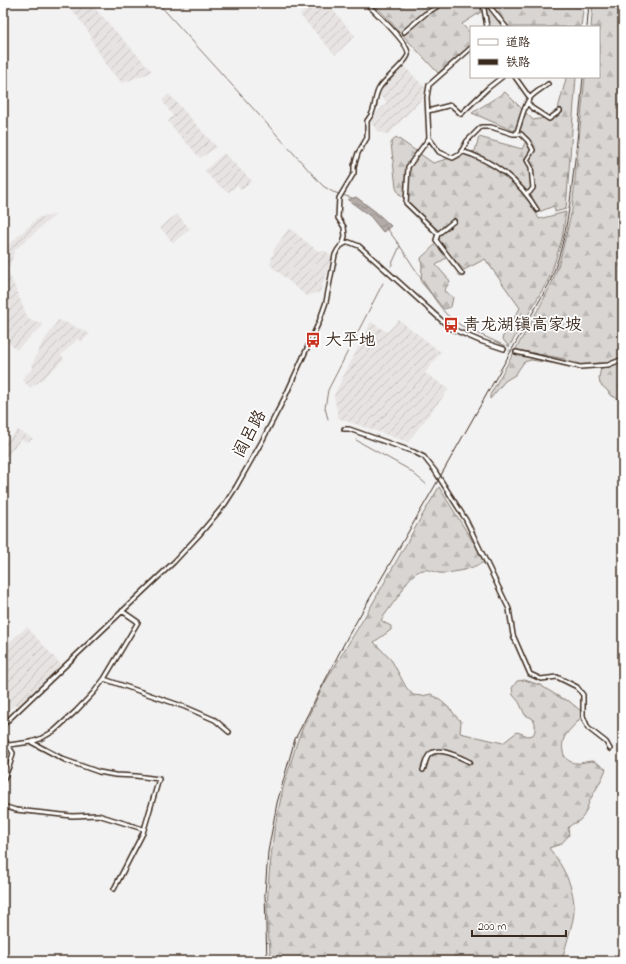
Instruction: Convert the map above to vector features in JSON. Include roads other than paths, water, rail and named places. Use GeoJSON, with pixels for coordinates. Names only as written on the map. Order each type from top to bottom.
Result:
{"type":"FeatureCollection","features":[{"type":"Feature","properties":{"kind":"street"},"geometry":{"type":"LineString","coordinates":[[343,244],[345,236],[344,227],[338,218],[339,198],[354,173],[354,166],[358,152],[367,138],[366,121],[372,114],[376,93],[380,86],[403,62],[408,54],[408,49],[398,36],[366,3]]}},
{"type":"Feature","properties":{"kind":"street"},"geometry":{"type":"LineString","coordinates":[[404,32],[425,14],[443,3]]}},
{"type":"Feature","properties":{"kind":"street"},"geometry":{"type":"LineString","coordinates":[[483,3],[487,26]]}},
{"type":"Feature","properties":{"kind":"street"},"geometry":{"type":"LineString","coordinates":[[487,3],[505,26]]}},
{"type":"Feature","properties":{"kind":"street"},"geometry":{"type":"LineString","coordinates":[[470,49],[429,85],[426,97],[429,138],[439,152],[454,158],[461,151],[467,141],[481,127],[491,127],[513,134],[521,134],[533,150],[527,160],[531,167],[533,188],[529,193],[526,193]]}},
{"type":"Feature","properties":{"kind":"street"},"geometry":{"type":"LineString","coordinates":[[428,110],[451,105],[461,114],[501,78]]}},
{"type":"Feature","properties":{"kind":"street"},"geometry":{"type":"LineString","coordinates":[[516,78],[530,98]]}},
{"type":"Feature","properties":{"kind":"street"},"geometry":{"type":"LineString","coordinates":[[516,134],[520,125],[521,117],[530,98],[548,84]]}},
{"type":"Feature","properties":{"kind":"street"},"geometry":{"type":"LineString","coordinates":[[528,103],[532,108],[549,119],[560,111]]}},
{"type":"Feature","properties":{"kind":"street"},"geometry":{"type":"LineString","coordinates":[[429,138],[408,167],[406,203],[438,234]]}},
{"type":"Feature","properties":{"kind":"street"},"geometry":{"type":"LineString","coordinates":[[461,151],[476,155],[512,179],[526,193],[537,210]]}},
{"type":"Feature","properties":{"kind":"street"},"geometry":{"type":"LineString","coordinates":[[454,221],[438,234],[436,240],[462,274]]}},
{"type":"Feature","properties":{"kind":"street"},"geometry":{"type":"LineString","coordinates":[[343,244],[349,242],[360,246],[450,328],[480,342],[504,349]]}},
{"type":"Feature","properties":{"kind":"street","name":"阎吕路"},"geometry":{"type":"LineString","coordinates":[[3,725],[185,550],[225,504],[236,487],[285,397],[317,327],[326,302],[335,255],[338,248],[343,244]]}},
{"type":"Feature","properties":{"kind":"street"},"geometry":{"type":"LineString","coordinates":[[516,352],[580,366],[608,365],[623,358]]}},
{"type":"Feature","properties":{"kind":"street"},"geometry":{"type":"LineString","coordinates":[[344,429],[349,429],[424,457],[454,499],[488,564],[509,609],[513,635],[530,674],[542,679],[557,678],[577,687],[583,695],[583,716],[588,728],[606,742],[610,748]]}},
{"type":"Feature","properties":{"kind":"street"},"geometry":{"type":"LineString","coordinates":[[8,744],[31,742],[46,736],[61,724],[94,692],[104,679],[138,622],[122,611]]}},
{"type":"Feature","properties":{"kind":"street"},"geometry":{"type":"LineString","coordinates":[[104,679],[186,707],[215,720],[230,732]]}},
{"type":"Feature","properties":{"kind":"street"},"geometry":{"type":"LineString","coordinates":[[3,737],[13,753],[3,781]]}},
{"type":"Feature","properties":{"kind":"street"},"geometry":{"type":"LineString","coordinates":[[31,742],[65,760],[99,772],[159,779],[143,833],[114,889]]}},
{"type":"Feature","properties":{"kind":"street"},"geometry":{"type":"LineString","coordinates":[[423,770],[429,755],[437,750],[447,752],[470,762]]}},
{"type":"Feature","properties":{"kind":"street"},"geometry":{"type":"LineString","coordinates":[[3,806],[23,811],[72,816],[98,815],[143,829]]}},
{"type":"Feature","properties":{"kind":"water"},"geometry":{"type":"Polygon","coordinates":[[[356,197],[376,212],[391,226],[383,232],[370,216],[348,200],[356,197]]]}},
{"type":"Feature","properties":{"kind":"waterway"},"geometry":{"type":"LineString","coordinates":[[158,3],[323,186],[333,192],[352,198]]}},
{"type":"Feature","properties":{"kind":"waterway"},"geometry":{"type":"LineString","coordinates":[[386,227],[446,314],[460,325],[505,346]]}},
{"type":"Feature","properties":{"kind":"waterway"},"geometry":{"type":"LineString","coordinates":[[391,266],[400,246]]}},
{"type":"Feature","properties":{"kind":"waterway"},"geometry":{"type":"LineString","coordinates":[[328,419],[325,408],[328,390],[383,283]]}},
{"type":"Feature","properties":{"kind":"waterway"},"geometry":{"type":"LineString","coordinates":[[517,350],[565,359]]}},
{"type":"Feature","properties":{"kind":"waterway"},"geometry":{"type":"LineString","coordinates":[[356,440],[408,469],[426,484]]}},
{"type":"Feature","properties":{"kind":"tunnel"},"geometry":{"type":"LineString","coordinates":[[504,349],[516,352]]}},
{"type":"Feature","properties":{"kind":"railway"},"geometry":{"type":"LineString","coordinates":[[587,26],[589,3]]}},
{"type":"Feature","properties":{"kind":"railway"},"geometry":{"type":"LineString","coordinates":[[267,961],[265,894],[268,852],[277,803],[295,739],[348,636],[549,284],[559,258],[568,218],[583,78]]}},
{"type":"Feature","properties":{"kind":"place","name":"青龙湖镇高家坡"},"geometry":{"type":"Point","coordinates":[451,325]}},
{"type":"Feature","properties":{"kind":"place","name":"大平地"},"geometry":{"type":"Point","coordinates":[313,340]}}]}
